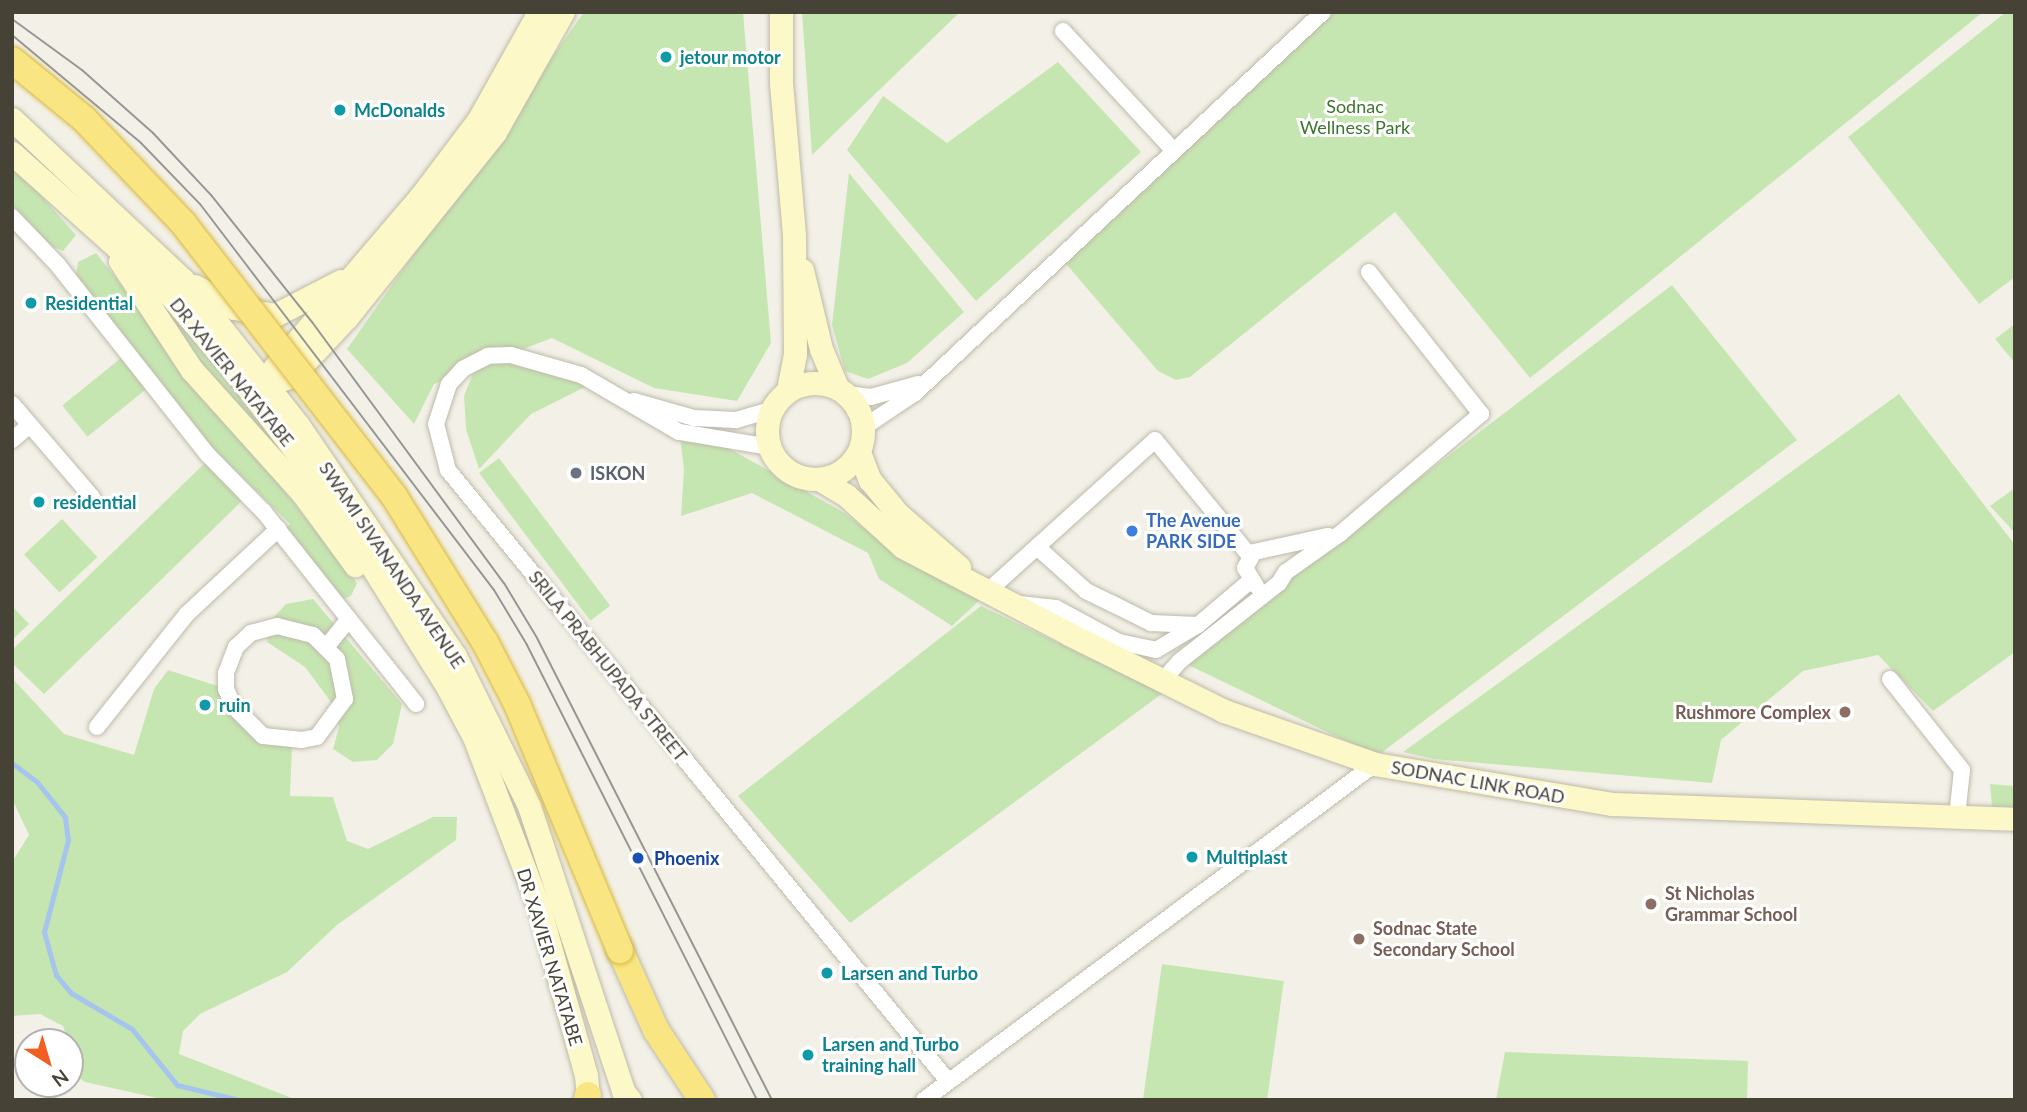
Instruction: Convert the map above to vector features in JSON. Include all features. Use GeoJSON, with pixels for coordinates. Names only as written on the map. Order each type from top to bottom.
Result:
{"type":"FeatureCollection","features":[{"type":"Feature","properties":{"kind":"highway"},"geometry":{"type":"LineString","coordinates":[[12,60],[84,119],[166,204],[394,496],[485,642],[517,704],[656,1030],[702,1100]]}},
{"type":"Feature","properties":{"kind":"main road"},"geometry":{"type":"LineString","coordinates":[[270,415],[266,385],[280,358],[398,224],[479,119],[539,12]]}},
{"type":"Feature","properties":{"kind":"main road"},"geometry":{"type":"LineString","coordinates":[[235,371],[266,385],[292,376],[306,365],[495,132],[563,12]]}},
{"type":"Feature","properties":{"kind":"main road"},"geometry":{"type":"LineString","coordinates":[[781,15],[781,83],[794,236],[795,354],[788,391],[772,410],[770,447],[794,474],[819,479],[842,471],[859,452],[864,427],[821,349],[794,236]]}},
{"type":"Feature","properties":{"kind":"main road","name":"SWAMI SIVANANDA AVENUE"},"geometry":{"type":"LineString","coordinates":[[12,119],[183,280],[325,464],[411,588],[488,715],[529,806],[623,1091],[630,1100]]}},
{"type":"Feature","properties":{"kind":"main road","name":"DR XAVIER NATATABE"},"geometry":{"type":"LineString","coordinates":[[12,153],[169,294],[235,371],[319,482],[448,688],[474,737],[538,906],[588,1098]]}},
{"type":"Feature","properties":{"kind":"main road"},"geometry":{"type":"LineString","coordinates":[[106,238],[192,370],[304,495],[448,688]]}},
{"type":"Feature","properties":{"kind":"main road"},"geometry":{"type":"LineString","coordinates":[[183,280],[234,308],[275,315],[350,278]]}},
{"type":"Feature","properties":{"kind":"main road"},"geometry":{"type":"LineString","coordinates":[[325,464],[309,418],[310,401],[315,381],[334,352],[347,317]]}},
{"type":"Feature","properties":{"kind":"main road"},"geometry":{"type":"LineString","coordinates":[[788,391],[812,383],[842,391]]}},
{"type":"Feature","properties":{"kind":"main road","name":"SODNAC LINK ROAD"},"geometry":{"type":"LineString","coordinates":[[859,452],[870,480],[898,514],[984,588]]}},
{"type":"Feature","properties":{"kind":"main road","name":"SODNAC LINK ROAD"},"geometry":{"type":"LineString","coordinates":[[819,479],[846,495],[903,547],[1162,681],[1224,711],[1375,764],[1612,804],[2015,819]]}},
{"type":"Feature","properties":{"kind":"street"},"geometry":{"type":"LineString","coordinates":[[864,427],[930,379],[1323,12]]}},
{"type":"Feature","properties":{"kind":"street"},"geometry":{"type":"LineString","coordinates":[[1063,31],[1174,152]]}},
{"type":"Feature","properties":{"kind":"street"},"geometry":{"type":"LineString","coordinates":[[15,226],[57,264],[207,454],[278,529],[416,704]]}},
{"type":"Feature","properties":{"kind":"street"},"geometry":{"type":"LineString","coordinates":[[1162,681],[1267,589],[1279,583],[1286,572],[1341,533],[1480,414],[1369,272]]}},
{"type":"Feature","properties":{"kind":"street","name":"SRILA PRABHUPADA STREET"},"geometry":{"type":"LineString","coordinates":[[625,398],[581,375],[534,359],[488,356],[463,369],[449,384],[436,424],[439,446],[448,470],[948,1081]]}},
{"type":"Feature","properties":{"kind":"street"},"geometry":{"type":"LineString","coordinates":[[842,391],[871,397],[930,379]]}},
{"type":"Feature","properties":{"kind":"street"},"geometry":{"type":"LineString","coordinates":[[625,398],[694,418],[736,420],[772,410]]}},
{"type":"Feature","properties":{"kind":"street"},"geometry":{"type":"LineString","coordinates":[[625,398],[679,432],[770,447]]}},
{"type":"Feature","properties":{"kind":"street"},"geometry":{"type":"LineString","coordinates":[[12,404],[92,497]]}},
{"type":"Feature","properties":{"kind":"street"},"geometry":{"type":"LineString","coordinates":[[12,440],[30,425]]}},
{"type":"Feature","properties":{"kind":"street"},"geometry":{"type":"LineString","coordinates":[[984,588],[1037,547],[1155,440],[1250,556]]}},
{"type":"Feature","properties":{"kind":"street"},"geometry":{"type":"LineString","coordinates":[[97,727],[187,614],[278,529]]}},
{"type":"Feature","properties":{"kind":"street"},"geometry":{"type":"LineString","coordinates":[[1267,589],[1250,581],[1245,568],[1250,556],[1260,549],[1274,550],[1341,533]]}},
{"type":"Feature","properties":{"kind":"street"},"geometry":{"type":"LineString","coordinates":[[1037,547],[1086,591],[1152,623],[1198,625]]}},
{"type":"Feature","properties":{"kind":"street"},"geometry":{"type":"LineString","coordinates":[[1274,550],[1283,558],[1286,572]]}},
{"type":"Feature","properties":{"kind":"street"},"geometry":{"type":"LineString","coordinates":[[1010,603],[1056,608],[1119,642],[1156,650],[1198,625],[1250,581]]}},
{"type":"Feature","properties":{"kind":"street"},"geometry":{"type":"LineString","coordinates":[[327,646],[348,620]]}},
{"type":"Feature","properties":{"kind":"street"},"geometry":{"type":"LineString","coordinates":[[277,626],[294,627],[327,646],[345,682],[345,699],[317,737],[302,740],[263,736],[234,707],[226,673],[236,648],[251,633],[277,626]]}},
{"type":"Feature","properties":{"kind":"street"},"geometry":{"type":"LineString","coordinates":[[1162,681],[1167,644]]}},
{"type":"Feature","properties":{"kind":"street"},"geometry":{"type":"LineString","coordinates":[[1890,680],[1962,770],[1957,817]]}},
{"type":"Feature","properties":{"kind":"street"},"geometry":{"type":"LineString","coordinates":[[924,1100],[1375,764]]}},
{"type":"Feature","properties":{"kind":"green space"},"geometry":{"type":"Polygon","coordinates":[[[584,12],[743,12],[771,343],[737,401],[654,388],[552,338],[485,364],[517,359],[589,385],[531,414],[479,469],[466,429],[464,396],[475,368],[434,384],[414,424],[347,349],[584,12]]]}},
{"type":"Feature","properties":{"kind":"green space"},"geometry":{"type":"Polygon","coordinates":[[[802,12],[960,12],[812,155],[802,12]]]}},
{"type":"Feature","properties":{"kind":"green space","name":"Sodnac Wellness Park"},"geometry":{"type":"Polygon","coordinates":[[[1323,12],[1983,12],[1530,378],[1395,212],[1190,377],[1176,380],[1158,371],[1061,258],[1323,12]]]}},
{"type":"Feature","properties":{"kind":"green space"},"geometry":{"type":"Polygon","coordinates":[[[2006,12],[2015,12],[2015,277],[1979,304],[1848,137],[2006,12]]]}},
{"type":"Feature","properties":{"kind":"green space"},"geometry":{"type":"Polygon","coordinates":[[[1058,62],[1141,152],[976,301],[847,150],[883,96],[947,143],[1058,62]]]}},
{"type":"Feature","properties":{"kind":"green space"},"geometry":{"type":"Polygon","coordinates":[[[12,163],[76,235],[63,251],[51,246],[12,205],[12,163]]]}},
{"type":"Feature","properties":{"kind":"green space"},"geometry":{"type":"Polygon","coordinates":[[[849,173],[964,312],[907,363],[868,379],[845,371],[832,325],[849,173]]]}},
{"type":"Feature","properties":{"kind":"green space"},"geometry":{"type":"Polygon","coordinates":[[[96,253],[357,583],[351,596],[337,601],[281,533],[290,524],[207,442],[76,277],[78,262],[96,253]]]}},
{"type":"Feature","properties":{"kind":"green space"},"geometry":{"type":"Polygon","coordinates":[[[127,264],[225,373],[319,499],[247,430],[127,264]]]}},
{"type":"Feature","properties":{"kind":"green space"},"geometry":{"type":"Polygon","coordinates":[[[1672,285],[1797,440],[1377,756],[1180,661],[1672,285]]]}},
{"type":"Feature","properties":{"kind":"green space"},"geometry":{"type":"Polygon","coordinates":[[[2015,324],[2015,363],[1995,339],[2015,324]]]}},
{"type":"Feature","properties":{"kind":"green space"},"geometry":{"type":"Polygon","coordinates":[[[126,354],[151,385],[87,437],[62,406],[126,354]]]}},
{"type":"Feature","properties":{"kind":"green space"},"geometry":{"type":"Polygon","coordinates":[[[1899,394],[2015,545],[2015,652],[1933,711],[1878,655],[1803,671],[1721,740],[1712,783],[1434,759],[1403,752],[1899,394]]]}},
{"type":"Feature","properties":{"kind":"green space"},"geometry":{"type":"Polygon","coordinates":[[[678,420],[843,512],[892,549],[982,598],[952,626],[879,579],[868,553],[752,493],[681,516],[684,470],[678,420]]]}},
{"type":"Feature","properties":{"kind":"green space"},"geometry":{"type":"Polygon","coordinates":[[[499,458],[610,606],[590,621],[479,473],[499,458]]]}},
{"type":"Feature","properties":{"kind":"green space"},"geometry":{"type":"Polygon","coordinates":[[[209,459],[246,497],[44,694],[12,663],[12,650],[209,459]]]}},
{"type":"Feature","properties":{"kind":"green space"},"geometry":{"type":"Polygon","coordinates":[[[2015,488],[2015,533],[1990,506],[2015,488]]]}},
{"type":"Feature","properties":{"kind":"green space"},"geometry":{"type":"Polygon","coordinates":[[[62,519],[97,557],[59,592],[24,554],[62,519]]]}},
{"type":"Feature","properties":{"kind":"green space"},"geometry":{"type":"Polygon","coordinates":[[[313,599],[402,704],[393,744],[377,760],[353,762],[333,749],[339,727],[334,706],[305,667],[267,642],[270,621],[286,604],[313,599]]]}},
{"type":"Feature","properties":{"kind":"green space"},"geometry":{"type":"Polygon","coordinates":[[[12,606],[29,624],[12,640],[12,606]]]}},
{"type":"Feature","properties":{"kind":"green space"},"geometry":{"type":"Polygon","coordinates":[[[981,606],[1163,693],[850,923],[738,796],[981,606]]]}},
{"type":"Feature","properties":{"kind":"green space"},"geometry":{"type":"Polygon","coordinates":[[[168,670],[233,691],[249,708],[255,730],[279,731],[292,748],[290,796],[333,797],[347,841],[368,849],[433,817],[457,817],[456,840],[337,925],[287,972],[200,1014],[183,1031],[179,1054],[297,1100],[166,1100],[85,1082],[84,1028],[64,1028],[40,1014],[12,1016],[12,862],[29,835],[12,799],[12,678],[64,734],[134,755],[154,689],[168,670]]]}},
{"type":"Feature","properties":{"kind":"green space"},"geometry":{"type":"Polygon","coordinates":[[[1990,784],[2015,786],[2015,807],[1992,807],[1990,784]]]}},
{"type":"Feature","properties":{"kind":"green space"},"geometry":{"type":"Polygon","coordinates":[[[1162,964],[1284,981],[1267,1100],[1143,1099],[1162,964]]]}},
{"type":"Feature","properties":{"kind":"green space"},"geometry":{"type":"Polygon","coordinates":[[[1505,1052],[1748,1061],[1747,1100],[1496,1100],[1505,1052]]]}},
{"type":"Feature","properties":{"kind":"waterway"},"geometry":{"type":"LineString","coordinates":[[12,763],[37,782],[65,817],[68,840],[44,932],[56,975],[71,993],[132,1029],[177,1085],[239,1100]]}},
{"type":"Feature","properties":{"kind":"tram line"},"geometry":{"type":"LineString","coordinates":[[12,19],[82,70],[153,133],[211,195],[312,322],[504,583],[537,638],[772,1100]]}},
{"type":"Feature","properties":{"kind":"tram line"},"geometry":{"type":"LineString","coordinates":[[12,35],[141,143],[200,204],[494,590],[527,645],[757,1100]]}},
{"type":"Feature","properties":{"kind":"place","name":"jetour motor"},"geometry":{"type":"Point","coordinates":[666,57]}},
{"type":"Feature","properties":{"kind":"place","name":"McDonalds"},"geometry":{"type":"Point","coordinates":[340,110]}},
{"type":"Feature","properties":{"kind":"place","name":"Residential"},"geometry":{"type":"Point","coordinates":[31,303]}},
{"type":"Feature","properties":{"kind":"place","name":"ISKON"},"geometry":{"type":"Point","coordinates":[576,473]}},
{"type":"Feature","properties":{"kind":"place","name":"residential"},"geometry":{"type":"Point","coordinates":[39,502]}},
{"type":"Feature","properties":{"kind":"place","name":"The Avenue PARK SIDE"},"geometry":{"type":"Point","coordinates":[1132,531]}},
{"type":"Feature","properties":{"kind":"place","name":"ruin"},"geometry":{"type":"Point","coordinates":[205,705]}},
{"type":"Feature","properties":{"kind":"place","name":"Rushmore Complex"},"geometry":{"type":"Point","coordinates":[1845,712]}},
{"type":"Feature","properties":{"kind":"place","name":"Multiplast"},"geometry":{"type":"Point","coordinates":[1192,857]}},
{"type":"Feature","properties":{"kind":"place","name":"Phoenix"},"geometry":{"type":"Point","coordinates":[638,858]}},
{"type":"Feature","properties":{"kind":"place","name":"St Nicholas Grammar School"},"geometry":{"type":"Point","coordinates":[1651,904]}},
{"type":"Feature","properties":{"kind":"place","name":"Sodnac State Secondary School"},"geometry":{"type":"Point","coordinates":[1359,939]}},
{"type":"Feature","properties":{"kind":"place","name":"Larsen and Turbo"},"geometry":{"type":"Point","coordinates":[827,973]}},
{"type":"Feature","properties":{"kind":"place","name":"Larsen and Turbo training hall"},"geometry":{"type":"Point","coordinates":[808,1055]}}]}
